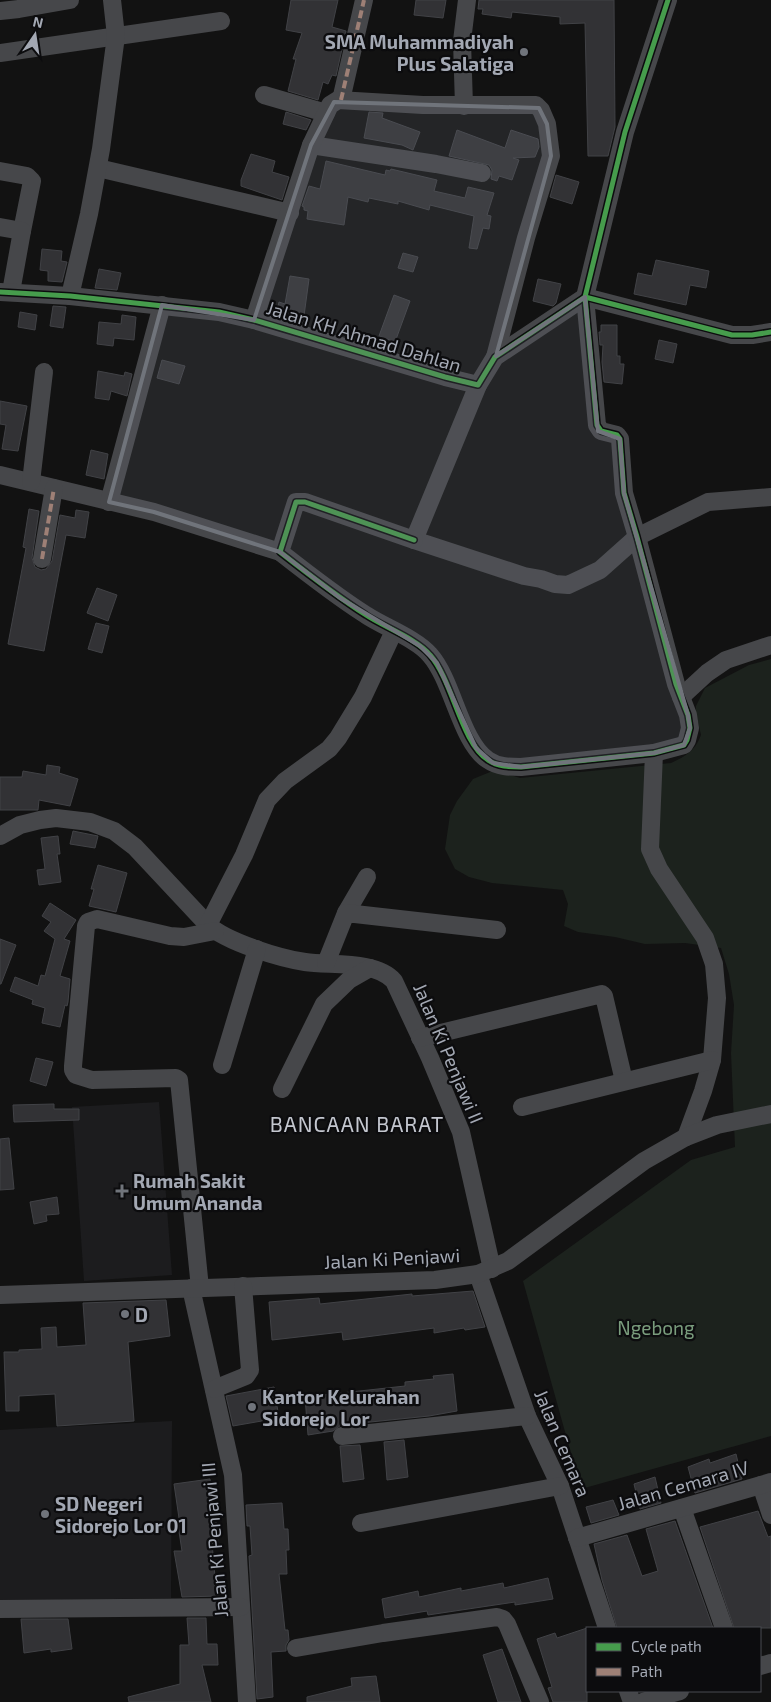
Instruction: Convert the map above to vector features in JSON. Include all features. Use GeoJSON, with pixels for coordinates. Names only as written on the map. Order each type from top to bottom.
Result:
{"type":"FeatureCollection","features":[{"type":"Feature","properties":{"kind":"street"},"geometry":{"type":"LineString","coordinates":[[0,11],[70,0]]}},
{"type":"Feature","properties":{"kind":"street"},"geometry":{"type":"LineString","coordinates":[[70,296],[90,214],[98,168],[116,36],[112,0]]}},
{"type":"Feature","properties":{"kind":"street"},"geometry":{"type":"LineString","coordinates":[[341,100],[364,0]]}},
{"type":"Feature","properties":{"kind":"street"},"geometry":{"type":"LineString","coordinates":[[464,106],[462,41],[467,0]]}},
{"type":"Feature","properties":{"kind":"street"},"geometry":{"type":"LineString","coordinates":[[0,475],[154,512],[280,552],[340,598],[420,646],[429,654],[442,673],[473,742],[481,754],[493,763],[506,767],[521,768],[654,753],[684,745],[687,740],[689,722],[687,709],[676,684],[638,537],[624,493],[620,439],[617,435],[601,431],[597,425],[585,297],[625,132],[668,0]]}},
{"type":"Feature","properties":{"kind":"street"},"geometry":{"type":"LineString","coordinates":[[0,53],[221,21]]}},
{"type":"Feature","properties":{"kind":"street"},"geometry":{"type":"LineString","coordinates":[[264,95],[326,113]]}},
{"type":"Feature","properties":{"kind":"street"},"geometry":{"type":"LineString","coordinates":[[254,320],[311,145],[332,103],[341,100],[423,106],[536,105],[541,110],[547,124],[551,156],[526,238],[496,357]]}},
{"type":"Feature","properties":{"kind":"street"},"geometry":{"type":"LineString","coordinates":[[311,145],[482,173]]}},
{"type":"Feature","properties":{"kind":"street"},"geometry":{"type":"LineString","coordinates":[[98,168],[290,213]]}},
{"type":"Feature","properties":{"kind":"street"},"geometry":{"type":"LineString","coordinates":[[0,171],[27,176],[32,181],[22,231],[5,292]]}},
{"type":"Feature","properties":{"kind":"street"},"geometry":{"type":"LineString","coordinates":[[0,227],[22,231]]}},
{"type":"Feature","properties":{"kind":"street","name":"Jalan KH Ahmad Dahlan"},"geometry":{"type":"LineString","coordinates":[[5,292],[70,296],[219,312],[254,320],[478,385]]}},
{"type":"Feature","properties":{"kind":"street"},"geometry":{"type":"LineString","coordinates":[[585,297],[732,335],[752,335],[771,332]]}},
{"type":"Feature","properties":{"kind":"street","name":"Jalan KH Ahmad Dahlan"},"geometry":{"type":"LineString","coordinates":[[414,540],[478,385],[496,357],[585,297]]}},
{"type":"Feature","properties":{"kind":"street"},"geometry":{"type":"LineString","coordinates":[[109,502],[162,305]]}},
{"type":"Feature","properties":{"kind":"street"},"geometry":{"type":"LineString","coordinates":[[31,482],[44,372]]}},
{"type":"Feature","properties":{"kind":"street"},"geometry":{"type":"LineString","coordinates":[[42,559],[54,488]]}},
{"type":"Feature","properties":{"kind":"street"},"geometry":{"type":"LineString","coordinates":[[280,552],[296,502],[300,502],[524,576],[555,584],[568,585],[600,570],[638,537],[708,502],[771,498]]}},
{"type":"Feature","properties":{"kind":"street"},"geometry":{"type":"LineString","coordinates":[[0,836],[20,825],[56,818],[90,822],[114,831],[135,847],[211,928],[267,800],[285,781],[329,749],[338,738],[363,697],[394,631]]}},
{"type":"Feature","properties":{"kind":"street"},"geometry":{"type":"LineString","coordinates":[[681,698],[707,673],[726,660],[771,645]]}},
{"type":"Feature","properties":{"kind":"street"},"geometry":{"type":"LineString","coordinates":[[654,753],[650,849],[659,869],[705,938],[714,964],[717,998],[712,1060],[686,1137]]}},
{"type":"Feature","properties":{"kind":"street"},"geometry":{"type":"LineString","coordinates":[[326,964],[346,913],[367,877]]}},
{"type":"Feature","properties":{"kind":"street"},"geometry":{"type":"LineString","coordinates":[[346,913],[497,930]]}},
{"type":"Feature","properties":{"kind":"street","name":"Jalan Ki Penjawi III"},"geometry":{"type":"LineString","coordinates":[[211,928],[184,937],[170,936],[97,919],[88,922],[86,926],[73,1070],[76,1075],[92,1080],[176,1078],[179,1080],[195,1288],[233,1475],[247,1702]]}},
{"type":"Feature","properties":{"kind":"street","name":"Jalan Ki Penjawi II"},"geometry":{"type":"LineString","coordinates":[[211,928],[234,941],[257,949],[305,962],[370,968],[389,975],[394,980],[461,1132],[485,1272]]}},
{"type":"Feature","properties":{"kind":"street"},"geometry":{"type":"LineString","coordinates":[[222,1065],[257,949]]}},
{"type":"Feature","properties":{"kind":"street"},"geometry":{"type":"LineString","coordinates":[[282,1089],[324,1004],[349,980],[370,968]]}},
{"type":"Feature","properties":{"kind":"street"},"geometry":{"type":"LineString","coordinates":[[420,1038],[602,994],[624,1081]]}},
{"type":"Feature","properties":{"kind":"street"},"geometry":{"type":"LineString","coordinates":[[522,1107],[712,1060]]}},
{"type":"Feature","properties":{"kind":"street","name":"Jalan Ki Penjawi"},"geometry":{"type":"LineString","coordinates":[[0,1295],[435,1280],[485,1272],[508,1261],[644,1161],[686,1137],[717,1126],[771,1114]]}},
{"type":"Feature","properties":{"kind":"street","name":"Jalan Cemara"},"geometry":{"type":"LineString","coordinates":[[485,1272],[528,1416],[560,1486],[608,1627]]}},
{"type":"Feature","properties":{"kind":"street"},"geometry":{"type":"LineString","coordinates":[[214,1388],[246,1376],[250,1370],[243,1286]]}},
{"type":"Feature","properties":{"kind":"street"},"geometry":{"type":"LineString","coordinates":[[342,1436],[528,1416]]}},
{"type":"Feature","properties":{"kind":"street"},"geometry":{"type":"LineString","coordinates":[[766,1483],[771,1515]]}},
{"type":"Feature","properties":{"kind":"street","name":"Jalan Cemara IV"},"geometry":{"type":"LineString","coordinates":[[577,1538],[766,1483]]}},
{"type":"Feature","properties":{"kind":"street"},"geometry":{"type":"LineString","coordinates":[[361,1523],[560,1486]]}},
{"type":"Feature","properties":{"kind":"street"},"geometry":{"type":"LineString","coordinates":[[682,1508],[724,1627]]}},
{"type":"Feature","properties":{"kind":"street"},"geometry":{"type":"LineString","coordinates":[[0,1608],[241,1607]]}},
{"type":"Feature","properties":{"kind":"street"},"geometry":{"type":"LineString","coordinates":[[296,1648],[383,1633],[497,1617],[507,1624],[540,1702]]}},
{"type":"Feature","properties":{"kind":"street"},"geometry":{"type":"LineString","coordinates":[[642,1702],[677,1692]]}},
{"type":"Feature","properties":{"kind":"highlighted area"},"geometry":{"type":"Polygon","coordinates":[[[334,102],[539,108],[547,124],[551,156],[496,356],[585,297],[598,431],[620,439],[624,493],[688,715],[690,728],[684,745],[654,753],[521,767],[493,763],[476,748],[437,663],[420,646],[340,598],[280,552],[154,512],[109,502],[162,305],[254,320],[311,145],[334,102]]]}},
{"type":"Feature","properties":{"kind":"shaded area","name":"Rumah Sakit Umum Ananda"},"geometry":{"type":"Polygon","coordinates":[[[159,1102],[172,1275],[84,1281],[72,1107],[159,1102]]]}},
{"type":"Feature","properties":{"kind":"shaded area"},"geometry":{"type":"Polygon","coordinates":[[[172,1421],[171,1598],[0,1601],[0,1430],[172,1421]]]}},
{"type":"Feature","properties":{"kind":"green space","name":"Ngebong"},"geometry":{"type":"Polygon","coordinates":[[[771,659],[771,1436],[581,1489],[523,1281],[691,1160],[735,1147],[731,1053],[734,1005],[729,974],[721,948],[685,943],[645,944],[615,937],[578,932],[564,926],[568,904],[563,890],[492,883],[469,877],[455,869],[445,849],[450,815],[457,801],[473,779],[495,770],[520,778],[671,763],[686,755],[699,741],[701,735],[696,706],[705,688],[749,665],[771,659]]]}},
{"type":"Feature","properties":{"kind":"building"},"geometry":{"type":"Polygon","coordinates":[[[291,0],[338,0],[332,27],[346,31],[336,76],[332,75],[328,84],[323,82],[318,100],[288,91],[296,59],[293,59],[302,33],[286,30],[291,0]]]}},
{"type":"Feature","properties":{"kind":"building"},"geometry":{"type":"Polygon","coordinates":[[[416,0],[446,0],[443,18],[414,15],[416,0]]]}},
{"type":"Feature","properties":{"kind":"building"},"geometry":{"type":"Polygon","coordinates":[[[479,0],[614,0],[615,127],[608,156],[588,156],[585,23],[560,24],[560,17],[512,12],[511,18],[482,14],[483,9],[478,9],[479,0]]]}},
{"type":"Feature","properties":{"kind":"building"},"geometry":{"type":"Polygon","coordinates":[[[286,112],[311,120],[306,130],[283,124],[286,112]]]}},
{"type":"Feature","properties":{"kind":"building"},"geometry":{"type":"Polygon","coordinates":[[[369,112],[383,113],[382,118],[420,132],[413,150],[402,145],[364,138],[369,112]]]}},
{"type":"Feature","properties":{"kind":"building"},"geometry":{"type":"Polygon","coordinates":[[[457,130],[505,148],[511,130],[538,139],[539,147],[535,157],[513,158],[519,160],[512,180],[499,176],[497,181],[491,179],[492,170],[489,165],[449,156],[457,130]]]}},
{"type":"Feature","properties":{"kind":"building"},"geometry":{"type":"Polygon","coordinates":[[[251,154],[275,161],[272,172],[289,177],[282,200],[241,186],[241,180],[251,154]]]}},
{"type":"Feature","properties":{"kind":"building"},"geometry":{"type":"Polygon","coordinates":[[[326,161],[385,175],[386,170],[390,171],[391,169],[437,180],[434,191],[465,198],[468,187],[494,193],[487,215],[491,216],[489,229],[483,228],[477,249],[469,248],[474,216],[430,205],[429,210],[398,201],[398,204],[369,198],[368,202],[348,197],[344,225],[307,219],[308,211],[304,210],[302,206],[309,186],[320,189],[326,161]]]}},
{"type":"Feature","properties":{"kind":"building"},"geometry":{"type":"Polygon","coordinates":[[[556,175],[579,182],[572,204],[550,197],[556,175]]]}},
{"type":"Feature","properties":{"kind":"building"},"geometry":{"type":"Polygon","coordinates":[[[42,249],[62,251],[61,261],[67,262],[62,282],[48,281],[48,271],[40,270],[42,249]]]}},
{"type":"Feature","properties":{"kind":"building"},"geometry":{"type":"Polygon","coordinates":[[[403,253],[418,257],[413,272],[398,268],[403,253]]]}},
{"type":"Feature","properties":{"kind":"building"},"geometry":{"type":"Polygon","coordinates":[[[656,260],[709,271],[706,288],[690,285],[686,305],[634,294],[638,273],[652,276],[656,260]]]}},
{"type":"Feature","properties":{"kind":"building"},"geometry":{"type":"Polygon","coordinates":[[[99,269],[121,273],[117,290],[95,288],[99,269]]]}},
{"type":"Feature","properties":{"kind":"building"},"geometry":{"type":"Polygon","coordinates":[[[290,276],[309,279],[303,323],[276,315],[279,302],[285,304],[290,276]]]}},
{"type":"Feature","properties":{"kind":"building"},"geometry":{"type":"Polygon","coordinates":[[[538,279],[561,284],[556,303],[553,306],[533,301],[538,279]]]}},
{"type":"Feature","properties":{"kind":"building"},"geometry":{"type":"Polygon","coordinates":[[[394,295],[410,301],[395,342],[379,336],[394,295]]]}},
{"type":"Feature","properties":{"kind":"building"},"geometry":{"type":"Polygon","coordinates":[[[53,306],[66,307],[63,328],[50,326],[53,306]]]}},
{"type":"Feature","properties":{"kind":"building"},"geometry":{"type":"Polygon","coordinates":[[[20,312],[37,315],[35,330],[18,327],[20,312]]]}},
{"type":"Feature","properties":{"kind":"building"},"geometry":{"type":"Polygon","coordinates":[[[122,315],[136,317],[134,340],[114,338],[113,346],[97,344],[99,322],[121,324],[122,315]]]}},
{"type":"Feature","properties":{"kind":"building"},"geometry":{"type":"Polygon","coordinates":[[[601,325],[617,325],[617,356],[620,356],[620,364],[624,364],[622,384],[604,382],[603,345],[600,345],[599,332],[601,332],[601,325]]]}},
{"type":"Feature","properties":{"kind":"building"},"geometry":{"type":"Polygon","coordinates":[[[659,340],[677,344],[673,363],[655,359],[659,340]]]}},
{"type":"Feature","properties":{"kind":"building"},"geometry":{"type":"Polygon","coordinates":[[[162,360],[185,366],[179,384],[157,378],[162,360]]]}},
{"type":"Feature","properties":{"kind":"building"},"geometry":{"type":"Polygon","coordinates":[[[98,371],[124,376],[125,372],[132,374],[127,396],[111,391],[109,400],[95,398],[98,371]]]}},
{"type":"Feature","properties":{"kind":"building"},"geometry":{"type":"Polygon","coordinates":[[[0,401],[27,406],[18,451],[2,449],[6,425],[0,424],[0,401]]]}},
{"type":"Feature","properties":{"kind":"building"},"geometry":{"type":"Polygon","coordinates":[[[91,450],[108,454],[104,479],[86,475],[91,450]]]}},
{"type":"Feature","properties":{"kind":"building"},"geometry":{"type":"Polygon","coordinates":[[[29,509],[39,511],[32,558],[35,567],[41,570],[46,569],[52,561],[60,515],[75,518],[76,510],[89,512],[85,538],[66,535],[44,651],[8,644],[26,548],[23,547],[29,509]]]}},
{"type":"Feature","properties":{"kind":"building"},"geometry":{"type":"Polygon","coordinates":[[[97,588],[117,595],[108,621],[87,613],[97,588]]]}},
{"type":"Feature","properties":{"kind":"building"},"geometry":{"type":"Polygon","coordinates":[[[96,623],[109,626],[102,653],[88,649],[96,623]]]}},
{"type":"Feature","properties":{"kind":"building"},"geometry":{"type":"Polygon","coordinates":[[[47,765],[60,767],[59,773],[78,779],[70,806],[39,800],[38,810],[0,810],[0,777],[22,777],[23,771],[46,775],[47,765]]]}},
{"type":"Feature","properties":{"kind":"building"},"geometry":{"type":"Polygon","coordinates":[[[73,831],[98,836],[95,848],[70,844],[73,831]]]}},
{"type":"Feature","properties":{"kind":"building"},"geometry":{"type":"Polygon","coordinates":[[[58,836],[60,854],[57,854],[61,882],[39,885],[37,870],[45,869],[41,838],[58,836]]]}},
{"type":"Feature","properties":{"kind":"building"},"geometry":{"type":"Polygon","coordinates":[[[98,865],[127,873],[116,912],[89,906],[94,889],[91,889],[98,865]]]}},
{"type":"Feature","properties":{"kind":"building"},"geometry":{"type":"Polygon","coordinates":[[[50,903],[76,920],[64,939],[70,941],[60,976],[70,979],[68,1002],[67,1006],[65,1005],[60,1027],[42,1023],[45,1008],[32,1004],[33,1000],[10,991],[15,977],[38,986],[41,975],[45,976],[55,939],[44,931],[51,922],[42,916],[50,903]]]}},
{"type":"Feature","properties":{"kind":"building"},"geometry":{"type":"Polygon","coordinates":[[[0,939],[16,945],[1,984],[0,984],[0,939]]]}},
{"type":"Feature","properties":{"kind":"building"},"geometry":{"type":"Polygon","coordinates":[[[36,1058],[53,1062],[46,1086],[30,1081],[36,1058]]]}},
{"type":"Feature","properties":{"kind":"building"},"geometry":{"type":"Polygon","coordinates":[[[54,1104],[54,1109],[79,1109],[79,1120],[14,1122],[13,1105],[54,1104]]]}},
{"type":"Feature","properties":{"kind":"building"},"geometry":{"type":"Polygon","coordinates":[[[9,1138],[14,1189],[0,1190],[0,1139],[9,1138]]]}},
{"type":"Feature","properties":{"kind":"building"},"geometry":{"type":"Polygon","coordinates":[[[57,1197],[59,1214],[46,1215],[47,1221],[34,1224],[30,1202],[57,1197]]]}},
{"type":"Feature","properties":{"kind":"building"},"geometry":{"type":"Polygon","coordinates":[[[473,1291],[485,1327],[434,1333],[434,1328],[343,1340],[342,1332],[272,1340],[269,1302],[319,1298],[320,1304],[412,1294],[412,1296],[473,1291]]]}},
{"type":"Feature","properties":{"kind":"building"},"geometry":{"type":"Polygon","coordinates":[[[166,1300],[170,1336],[128,1342],[134,1421],[57,1426],[55,1394],[19,1396],[19,1411],[6,1411],[4,1352],[42,1349],[41,1328],[56,1327],[57,1347],[86,1345],[83,1303],[166,1300]]]}},
{"type":"Feature","properties":{"kind":"building"},"geometry":{"type":"Polygon","coordinates":[[[453,1374],[457,1411],[429,1416],[341,1425],[333,1431],[308,1435],[305,1397],[405,1386],[405,1382],[434,1379],[433,1376],[453,1374]]]}},
{"type":"Feature","properties":{"kind":"building","name":"Kantor Kelurahan Sidorejo Lor"},"geometry":{"type":"Polygon","coordinates":[[[274,1387],[279,1418],[233,1426],[226,1396],[274,1387]]]}},
{"type":"Feature","properties":{"kind":"building"},"geometry":{"type":"Polygon","coordinates":[[[404,1440],[408,1477],[387,1480],[384,1442],[404,1440]]]}},
{"type":"Feature","properties":{"kind":"building"},"geometry":{"type":"Polygon","coordinates":[[[360,1445],[364,1479],[343,1482],[340,1446],[360,1445]]]}},
{"type":"Feature","properties":{"kind":"building"},"geometry":{"type":"Polygon","coordinates":[[[736,1454],[742,1479],[695,1493],[688,1467],[709,1459],[710,1463],[736,1454]]]}},
{"type":"Feature","properties":{"kind":"building"},"geometry":{"type":"Polygon","coordinates":[[[655,1477],[661,1503],[640,1509],[634,1484],[655,1477]]]}},
{"type":"Feature","properties":{"kind":"building"},"geometry":{"type":"Polygon","coordinates":[[[210,1479],[218,1543],[212,1543],[215,1577],[218,1576],[219,1596],[182,1597],[174,1551],[182,1551],[174,1484],[210,1479]]]}},
{"type":"Feature","properties":{"kind":"building"},"geometry":{"type":"Polygon","coordinates":[[[613,1500],[619,1515],[591,1523],[586,1507],[613,1500]]]}},
{"type":"Feature","properties":{"kind":"building"},"geometry":{"type":"Polygon","coordinates":[[[282,1503],[284,1529],[288,1529],[289,1550],[286,1550],[287,1574],[279,1574],[285,1630],[288,1630],[289,1640],[286,1645],[286,1651],[271,1652],[273,1697],[257,1699],[249,1556],[252,1555],[250,1526],[247,1526],[246,1505],[282,1503]]]}},
{"type":"Feature","properties":{"kind":"building"},"geometry":{"type":"Polygon","coordinates":[[[758,1511],[768,1537],[771,1536],[771,1628],[734,1627],[700,1527],[758,1511]]]}},
{"type":"Feature","properties":{"kind":"building"},"geometry":{"type":"Polygon","coordinates":[[[675,1521],[713,1627],[617,1627],[602,1580],[594,1544],[627,1535],[642,1576],[658,1571],[646,1529],[675,1521]]]}},
{"type":"Feature","properties":{"kind":"building"},"geometry":{"type":"Polygon","coordinates":[[[548,1578],[553,1599],[515,1605],[515,1602],[428,1615],[427,1611],[385,1618],[382,1599],[418,1591],[419,1597],[461,1588],[461,1591],[503,1583],[504,1588],[548,1578]]]}},
{"type":"Feature","properties":{"kind":"building"},"geometry":{"type":"Polygon","coordinates":[[[187,1618],[206,1618],[207,1644],[217,1644],[218,1665],[202,1665],[211,1702],[129,1702],[128,1697],[180,1684],[180,1645],[189,1645],[187,1618]]]}},
{"type":"Feature","properties":{"kind":"building"},"geometry":{"type":"Polygon","coordinates":[[[21,1619],[68,1619],[72,1649],[51,1652],[51,1649],[24,1653],[21,1619]]]}},
{"type":"Feature","properties":{"kind":"building"},"geometry":{"type":"Polygon","coordinates":[[[586,1628],[587,1702],[553,1702],[548,1688],[552,1687],[537,1639],[555,1633],[557,1638],[586,1628]]]}},
{"type":"Feature","properties":{"kind":"building"},"geometry":{"type":"Polygon","coordinates":[[[502,1649],[521,1702],[498,1702],[483,1655],[502,1649]]]}},
{"type":"Feature","properties":{"kind":"building"},"geometry":{"type":"Polygon","coordinates":[[[376,1676],[380,1702],[307,1702],[307,1697],[352,1686],[351,1678],[376,1676]]]}},
{"type":"Feature","properties":{"kind":"marked path"},"geometry":{"type":"LineString","coordinates":[[341,100],[364,0]]}},
{"type":"Feature","properties":{"kind":"marked path"},"geometry":{"type":"LineString","coordinates":[[42,559],[54,488]]}},
{"type":"Feature","properties":{"kind":"cycle path"},"geometry":{"type":"LineString","coordinates":[[414,540],[305,502],[296,502],[280,552],[355,608],[373,620],[409,638],[424,649],[438,666],[471,740],[479,752],[496,764],[521,767],[654,753],[684,745],[690,728],[688,715],[676,684],[624,493],[620,439],[617,435],[601,431],[597,425],[585,297],[625,132],[668,0]]}},
{"type":"Feature","properties":{"kind":"cycle path"},"geometry":{"type":"LineString","coordinates":[[0,292],[70,296],[219,312],[254,320],[445,377],[478,385],[495,357],[585,297],[732,335],[752,335],[771,332]]}},
{"type":"Feature","properties":{"kind":"place","name":"SMA Muhammadiyah Plus Salatiga"},"geometry":{"type":"Point","coordinates":[524,52]}},
{"type":"Feature","properties":{"kind":"place","name":"Rumah Sakit Umum Ananda"},"geometry":{"type":"Point","coordinates":[122,1191]}},
{"type":"Feature","properties":{"kind":"place","name":"D"},"geometry":{"type":"Point","coordinates":[125,1314]}},
{"type":"Feature","properties":{"kind":"place","name":"Kantor Kelurahan Sidorejo Lor"},"geometry":{"type":"Point","coordinates":[252,1407]}},
{"type":"Feature","properties":{"kind":"place","name":"SD Negeri Sidorejo Lor 01"},"geometry":{"type":"Point","coordinates":[45,1514]}},
{"type":"Feature","properties":{"kind":"district","name":"BANCAAN BARAT"},"geometry":{"type":"Point","coordinates":[357,1123]}}]}
